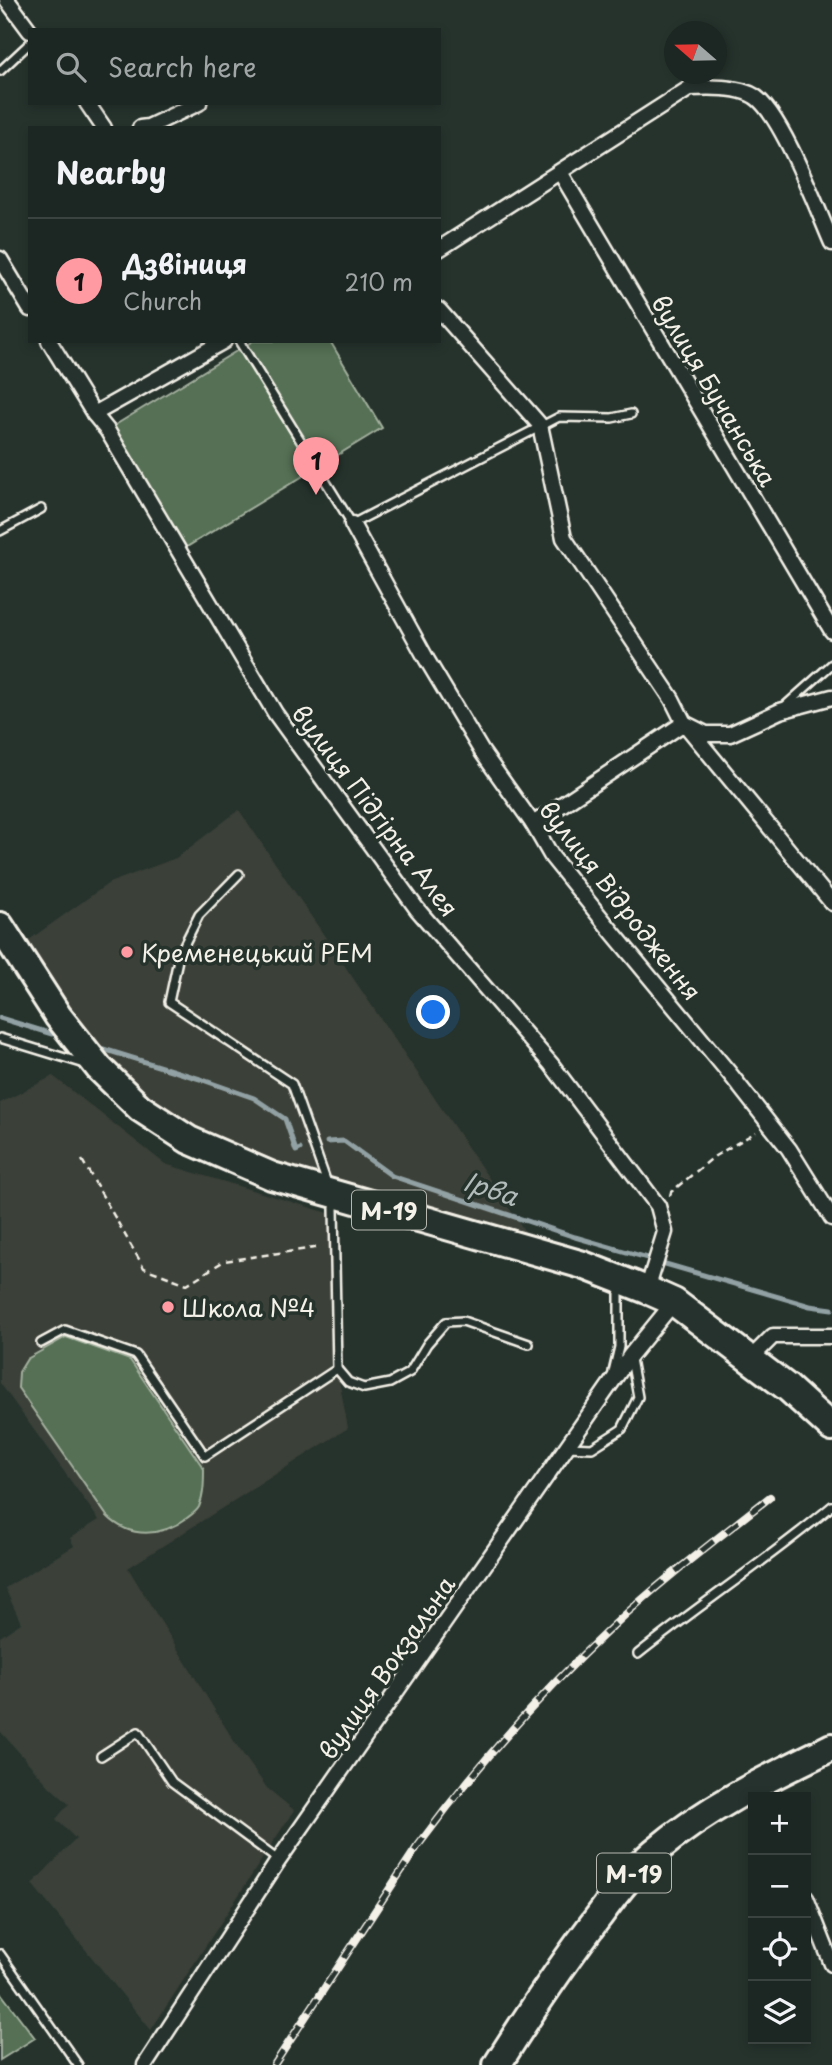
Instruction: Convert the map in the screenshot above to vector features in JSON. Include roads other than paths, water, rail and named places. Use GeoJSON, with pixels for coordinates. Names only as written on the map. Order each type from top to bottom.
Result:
{"type":"FeatureCollection","features":[{"type":"Feature","properties":{"kind":"highway","name":"М-19"},"geometry":{"type":"LineString","coordinates":[[0,926],[12,951],[99,1068],[140,1108],[190,1140],[272,1176],[583,1265],[647,1290],[674,1303],[750,1359],[788,1388],[832,1428]]}},
{"type":"Feature","properties":{"kind":"highway","name":"М-19"},"geometry":{"type":"LineString","coordinates":[[497,2065],[583,1936],[617,1892],[653,1853],[707,1812],[764,1789],[832,1747]]}},
{"type":"Feature","properties":{"kind":"street"},"geometry":{"type":"LineString","coordinates":[[7,0],[28,28]]}},
{"type":"Feature","properties":{"kind":"street"},"geometry":{"type":"LineString","coordinates":[[441,248],[690,88],[718,86],[753,95],[769,110],[795,158],[832,243]]}},
{"type":"Feature","properties":{"kind":"street"},"geometry":{"type":"LineString","coordinates":[[88,105],[103,126]]}},
{"type":"Feature","properties":{"kind":"street"},"geometry":{"type":"LineString","coordinates":[[150,126],[195,105]]}},
{"type":"Feature","properties":{"kind":"street","name":"вулиця Бучанська"},"geometry":{"type":"LineString","coordinates":[[560,172],[832,631]]}},
{"type":"Feature","properties":{"kind":"street"},"geometry":{"type":"LineString","coordinates":[[0,259],[28,306]]}},
{"type":"Feature","properties":{"kind":"street"},"geometry":{"type":"LineString","coordinates":[[441,312],[540,425],[564,538],[672,699],[684,723],[832,903]]}},
{"type":"Feature","properties":{"kind":"street","name":"вулиця Підгірна Алея"},"geometry":{"type":"LineString","coordinates":[[50,343],[94,414],[107,430],[275,713],[417,909],[551,1065],[658,1206],[666,1232],[647,1290]]}},
{"type":"Feature","properties":{"kind":"street"},"geometry":{"type":"LineString","coordinates":[[94,414],[220,343]]}},
{"type":"Feature","properties":{"kind":"street","name":"вулиця Відродження"},"geometry":{"type":"LineString","coordinates":[[352,524],[427,660],[482,752],[533,824],[552,857],[789,1149],[832,1219]]}},
{"type":"Feature","properties":{"kind":"street"},"geometry":{"type":"LineString","coordinates":[[684,723],[706,734],[730,734],[780,710],[832,696]]}},
{"type":"Feature","properties":{"kind":"street"},"geometry":{"type":"LineString","coordinates":[[533,824],[684,723]]}},
{"type":"Feature","properties":{"kind":"street","name":"вулиця Вокзальна"},"geometry":{"type":"LineString","coordinates":[[145,2065],[279,1860],[630,1356],[674,1303]]}},
{"type":"Feature","properties":{"kind":"street"},"geometry":{"type":"LineString","coordinates":[[750,1359],[773,1336],[832,1336]]}},
{"type":"Feature","properties":{"kind":"street"},"geometry":{"type":"LineString","coordinates":[[811,1911],[832,1964]]}},
{"type":"Feature","properties":{"kind":"lane"},"geometry":{"type":"LineString","coordinates":[[0,71],[28,45]]}},
{"type":"Feature","properties":{"kind":"lane"},"geometry":{"type":"LineString","coordinates":[[240,343],[352,524],[559,417],[612,418],[631,414]]}},
{"type":"Feature","properties":{"kind":"lane"},"geometry":{"type":"LineString","coordinates":[[0,531],[41,509]]}},
{"type":"Feature","properties":{"kind":"lane"},"geometry":{"type":"LineString","coordinates":[[780,710],[832,664]]}},
{"type":"Feature","properties":{"kind":"lane"},"geometry":{"type":"LineString","coordinates":[[239,874],[199,915],[179,955],[169,1002],[292,1084],[335,1195],[337,1369],[348,1382],[364,1388],[390,1383],[410,1372],[427,1344],[446,1322],[463,1321],[529,1344]]}},
{"type":"Feature","properties":{"kind":"lane"},"geometry":{"type":"LineString","coordinates":[[0,1038],[99,1068]]}},
{"type":"Feature","properties":{"kind":"lane"},"geometry":{"type":"LineString","coordinates":[[611,1383],[618,1348],[619,1279]]}},
{"type":"Feature","properties":{"kind":"lane"},"geometry":{"type":"LineString","coordinates":[[41,1343],[65,1330],[135,1354],[205,1456],[337,1369]]}},
{"type":"Feature","properties":{"kind":"lane"},"geometry":{"type":"LineString","coordinates":[[566,1447],[592,1448],[622,1429],[638,1397],[630,1356]]}},
{"type":"Feature","properties":{"kind":"lane"},"geometry":{"type":"LineString","coordinates":[[638,1654],[832,1506]]}},
{"type":"Feature","properties":{"kind":"lane"},"geometry":{"type":"LineString","coordinates":[[101,1756],[138,1732],[172,1782],[279,1860]]}},
{"type":"Feature","properties":{"kind":"lane"},"geometry":{"type":"LineString","coordinates":[[0,1954],[78,2065]]}},
{"type":"Feature","properties":{"kind":"waterway","name":"Ірва"},"geometry":{"type":"LineString","coordinates":[[0,1018],[52,1034]]}},
{"type":"Feature","properties":{"kind":"waterway","name":"Ірва"},"geometry":{"type":"LineString","coordinates":[[100,1048],[254,1098],[285,1119],[296,1151],[300,1149]]}},
{"type":"Feature","properties":{"kind":"waterway","name":"Ірва"},"geometry":{"type":"LineString","coordinates":[[327,1142],[344,1141],[392,1176],[575,1237],[651,1259]]}},
{"type":"Feature","properties":{"kind":"waterway","name":"Ірва"},"geometry":{"type":"LineString","coordinates":[[662,1263],[810,1306],[832,1309]]}},
{"type":"Feature","properties":{"kind":"railway"},"geometry":{"type":"LineString","coordinates":[[274,2065],[417,1847],[462,1788],[510,1732],[561,1677],[633,1608],[770,1497]]}},
{"type":"Feature","properties":{"kind":"place","name":"Дзвіниця"},"geometry":{"type":"Point","coordinates":[316,495]}},
{"type":"Feature","properties":{"kind":"place","name":"Кременецький РЕМ"},"geometry":{"type":"Point","coordinates":[127,952]}},
{"type":"Feature","properties":{"kind":"place","name":"Школа №4"},"geometry":{"type":"Point","coordinates":[168,1307]}}]}
